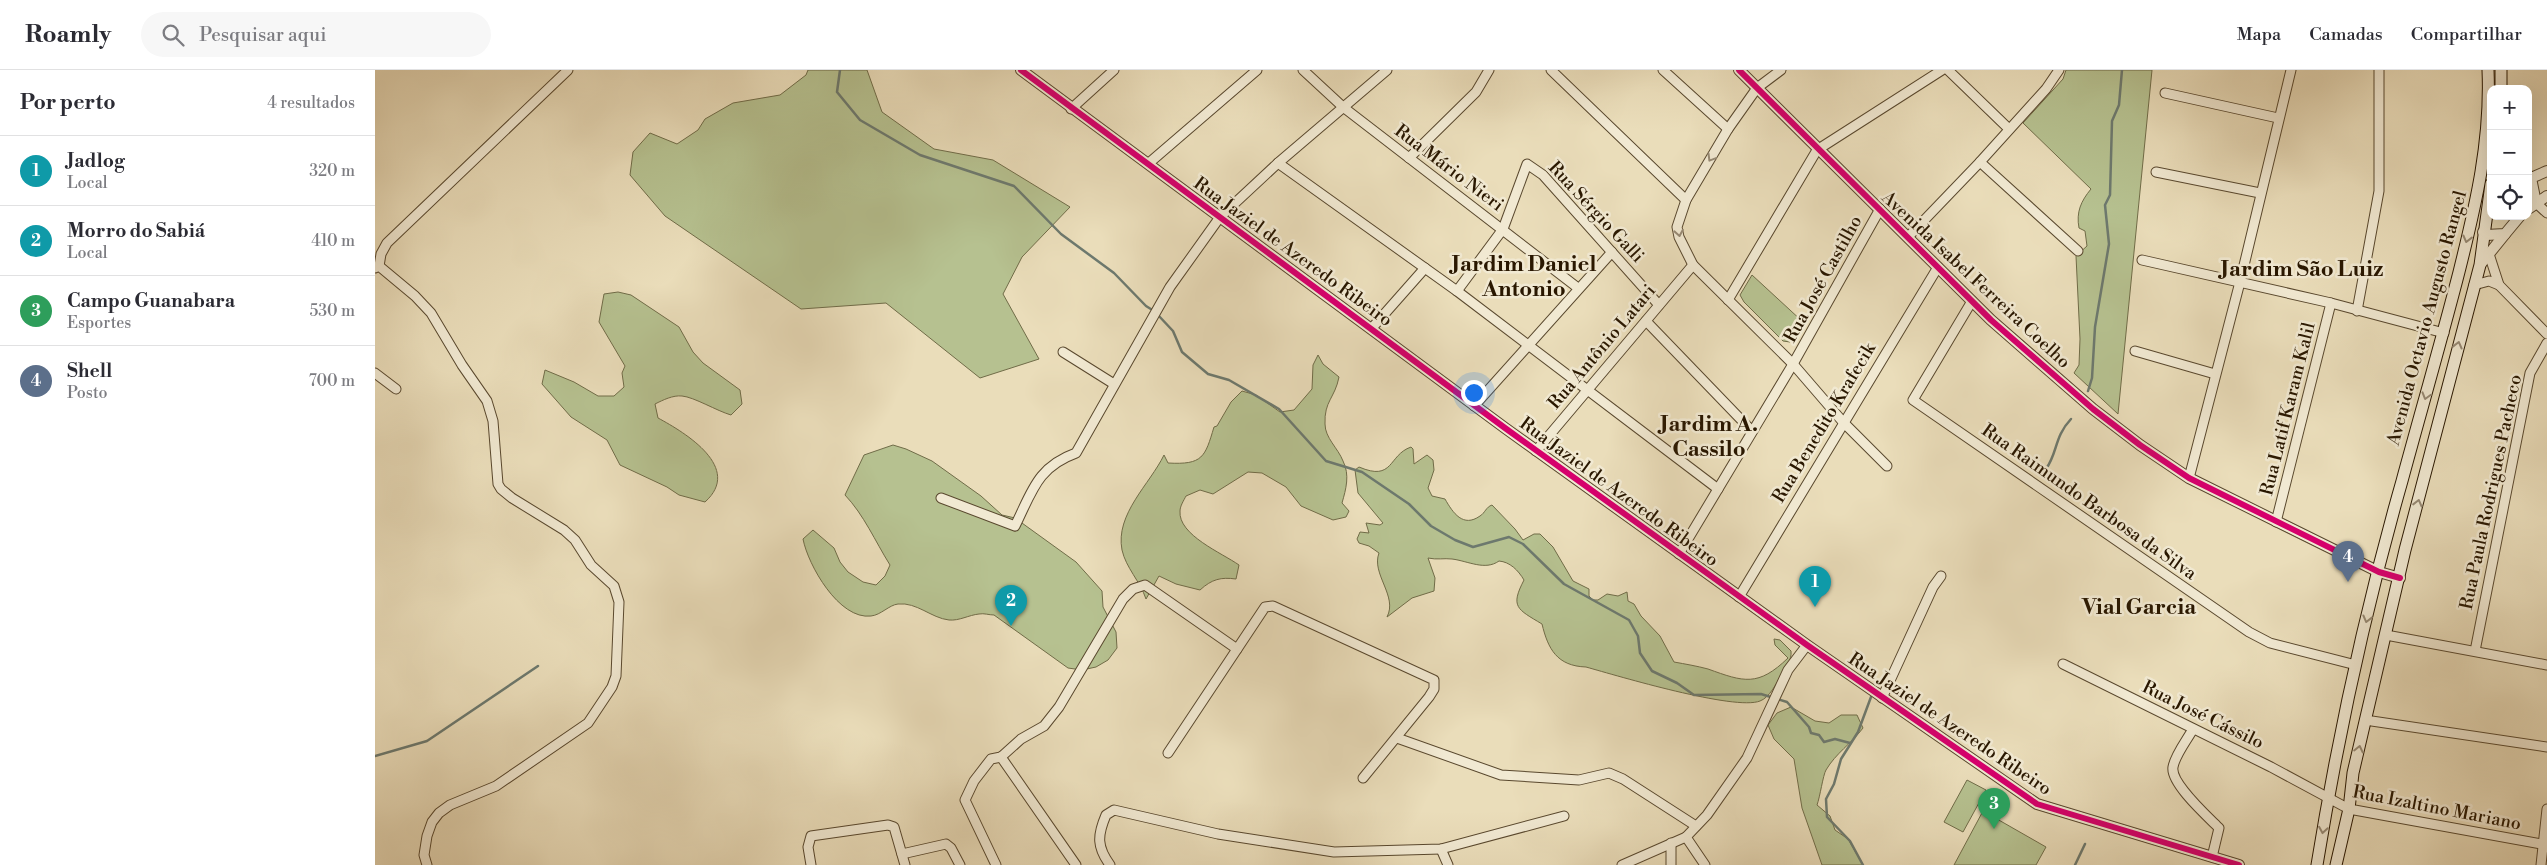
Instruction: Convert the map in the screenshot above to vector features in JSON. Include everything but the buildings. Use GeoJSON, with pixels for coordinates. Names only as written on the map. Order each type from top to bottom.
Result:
{"type":"FeatureCollection","features":[{"type":"Feature","properties":{"kind":"main road","name":"Avenida Octavio Augusto Rangel"},"geometry":{"type":"LineString","coordinates":[[2317,865],[2328,799],[2356,665],[2401,484],[2444,333],[2478,195],[2489,117],[2488,70]]}},
{"type":"Feature","properties":{"kind":"main road"},"geometry":{"type":"LineString","coordinates":[[2501,70],[2501,85]]}},
{"type":"Feature","properties":{"kind":"main road"},"geometry":{"type":"LineString","coordinates":[[2483,232],[2477,221],[2478,195],[2487,172]]}},
{"type":"Feature","properties":{"kind":"main road","name":"Avenida Octavio Augusto Rangel"},"geometry":{"type":"LineString","coordinates":[[2336,865],[2349,809],[2353,773],[2365,720],[2480,265],[2487,208]]}},
{"type":"Feature","properties":{"kind":"main road"},"geometry":{"type":"LineString","coordinates":[[2336,764],[2339,771],[2343,774],[2353,773]]}},
{"type":"Feature","properties":{"kind":"street"},"geometry":{"type":"LineString","coordinates":[[427,865],[424,855],[427,836],[432,822],[439,813],[450,805],[496,786],[592,718],[612,688],[616,676],[619,602],[614,586],[591,565],[570,535],[501,489],[498,484],[493,421],[487,401],[462,365],[431,313],[415,296],[377,267],[387,243],[568,70]]}},
{"type":"Feature","properties":{"kind":"street","name":"Rua Jaziel de Azeredo Ribeiro"},"geometry":{"type":"LineString","coordinates":[[1021,70],[1071,109],[1149,163],[1372,328],[1473,406],[1807,645],[2037,804],[2239,865]]}},
{"type":"Feature","properties":{"kind":"street"},"geometry":{"type":"LineString","coordinates":[[1071,109],[1114,70]]}},
{"type":"Feature","properties":{"kind":"street"},"geometry":{"type":"LineString","coordinates":[[1149,163],[1257,70]]}},
{"type":"Feature","properties":{"kind":"street","name":"Rua Mário Nieri"},"geometry":{"type":"LineString","coordinates":[[1303,70],[1343,107],[1579,288]]}},
{"type":"Feature","properties":{"kind":"street"},"geometry":{"type":"LineString","coordinates":[[941,498],[1015,526],[1042,473],[1059,459],[1076,453],[1182,268],[1220,217],[1277,163],[1387,70]]}},
{"type":"Feature","properties":{"kind":"street"},"geometry":{"type":"LineString","coordinates":[[1409,158],[1476,92],[1489,70]]}},
{"type":"Feature","properties":{"kind":"street"},"geometry":{"type":"LineString","coordinates":[[1551,70],[1564,74],[1686,200]]}},
{"type":"Feature","properties":{"kind":"street"},"geometry":{"type":"LineString","coordinates":[[1663,70],[1728,129]]}},
{"type":"Feature","properties":{"kind":"street","name":"Avenida Isabel Ferreira Coelho"},"geometry":{"type":"LineString","coordinates":[[1739,70],[1817,150],[1880,209],[1972,301],[2093,409],[2140,445],[2189,478],[2379,572],[2400,578]]}},
{"type":"Feature","properties":{"kind":"street"},"geometry":{"type":"LineString","coordinates":[[1781,70],[1757,88],[1728,129],[1686,200],[1677,227],[1682,246],[1693,264],[1793,364],[1843,422],[1887,466]]}},
{"type":"Feature","properties":{"kind":"street"},"geometry":{"type":"LineString","coordinates":[[1728,300],[1817,150],[1942,70]]}},
{"type":"Feature","properties":{"kind":"street"},"geometry":{"type":"LineString","coordinates":[[1948,70],[2009,129]]}},
{"type":"Feature","properties":{"kind":"street"},"geometry":{"type":"LineString","coordinates":[[1908,237],[1980,162],[2045,89],[2059,70]]}},
{"type":"Feature","properties":{"kind":"street"},"geometry":{"type":"LineString","coordinates":[[2189,478],[2240,282],[2291,70]]}},
{"type":"Feature","properties":{"kind":"street"},"geometry":{"type":"LineString","coordinates":[[2357,311],[2379,191],[2379,70]]}},
{"type":"Feature","properties":{"kind":"street"},"geometry":{"type":"LineString","coordinates":[[2165,94],[2278,118]]}},
{"type":"Feature","properties":{"kind":"street"},"geometry":{"type":"LineString","coordinates":[[1980,162],[2078,250]]}},
{"type":"Feature","properties":{"kind":"street"},"geometry":{"type":"LineString","coordinates":[[1277,163],[1457,291],[1718,489]]}},
{"type":"Feature","properties":{"kind":"street","name":"Rua Sérgio Galli"},"geometry":{"type":"LineString","coordinates":[[1503,229],[1527,164],[1543,175],[1659,305]]}},
{"type":"Feature","properties":{"kind":"street"},"geometry":{"type":"LineString","coordinates":[[2532,176],[2547,171]]}},
{"type":"Feature","properties":{"kind":"street"},"geometry":{"type":"LineString","coordinates":[[2156,172],[2260,193]]}},
{"type":"Feature","properties":{"kind":"street"},"geometry":{"type":"LineString","coordinates":[[2532,206],[2547,196]]}},
{"type":"Feature","properties":{"kind":"street"},"geometry":{"type":"LineString","coordinates":[[2532,206],[2547,213]]}},
{"type":"Feature","properties":{"kind":"street","name":"Rua José Castilho"},"geometry":{"type":"LineString","coordinates":[[1679,554],[1793,364],[1880,209]]}},
{"type":"Feature","properties":{"kind":"street"},"geometry":{"type":"LineString","coordinates":[[2480,265],[2517,220]]}},
{"type":"Feature","properties":{"kind":"street"},"geometry":{"type":"LineString","coordinates":[[1457,291],[1503,229]]}},
{"type":"Feature","properties":{"kind":"street"},"geometry":{"type":"LineString","coordinates":[[2483,232],[2486,235],[2505,234]]}},
{"type":"Feature","properties":{"kind":"street"},"geometry":{"type":"LineString","coordinates":[[1473,406],[1611,252]]}},
{"type":"Feature","properties":{"kind":"street"},"geometry":{"type":"LineString","coordinates":[[2489,254],[2499,285],[2547,334]]}},
{"type":"Feature","properties":{"kind":"street"},"geometry":{"type":"LineString","coordinates":[[2142,260],[2331,303],[2444,333]]}},
{"type":"Feature","properties":{"kind":"street","name":"Rua Antônio Latari"},"geometry":{"type":"LineString","coordinates":[[1536,450],[1693,264]]}},
{"type":"Feature","properties":{"kind":"street","name":"Rua Benedito Krafecik"},"geometry":{"type":"LineString","coordinates":[[1739,597],[1938,267]]}},
{"type":"Feature","properties":{"kind":"street"},"geometry":{"type":"LineString","coordinates":[[1372,328],[1425,268]]}},
{"type":"Feature","properties":{"kind":"street"},"geometry":{"type":"LineString","coordinates":[[2474,285],[2489,281],[2499,285]]}},
{"type":"Feature","properties":{"kind":"street","name":"Rua Raimundo Barbosa da Silva"},"geometry":{"type":"LineString","coordinates":[[1972,301],[1913,400],[2249,632],[2270,644],[2356,665]]}},
{"type":"Feature","properties":{"kind":"street","name":"Rua Latif Karam Kalil"},"geometry":{"type":"LineString","coordinates":[[2276,522],[2331,303]]}},
{"type":"Feature","properties":{"kind":"street"},"geometry":{"type":"LineString","coordinates":[[1646,321],[1752,431]]}},
{"type":"Feature","properties":{"kind":"street","name":"Rua Paula Rodrigues Pacheco"},"geometry":{"type":"LineString","coordinates":[[2475,651],[2531,373],[2547,343]]}},
{"type":"Feature","properties":{"kind":"street"},"geometry":{"type":"LineString","coordinates":[[2135,351],[2215,374]]}},
{"type":"Feature","properties":{"kind":"street"},"geometry":{"type":"LineString","coordinates":[[1063,352],[1114,384]]}},
{"type":"Feature","properties":{"kind":"street"},"geometry":{"type":"LineString","coordinates":[[375,373],[396,389]]}},
{"type":"Feature","properties":{"kind":"street"},"geometry":{"type":"LineString","coordinates":[[1883,698],[1933,587],[1941,576]]}},
{"type":"Feature","properties":{"kind":"street"},"geometry":{"type":"LineString","coordinates":[[996,865],[965,800],[975,781],[991,759],[1001,757],[1021,739],[1044,726],[1059,707],[1123,599],[1133,588],[1145,585],[1237,649]]}},
{"type":"Feature","properties":{"kind":"street"},"geometry":{"type":"LineString","coordinates":[[1168,754],[1265,607],[1273,606],[1434,680],[1434,689],[1429,697],[1363,778]]}},
{"type":"Feature","properties":{"kind":"street"},"geometry":{"type":"LineString","coordinates":[[2386,636],[2547,665]]}},
{"type":"Feature","properties":{"kind":"street"},"geometry":{"type":"LineString","coordinates":[[1622,865],[1686,837],[1707,815],[1747,758],[1788,670],[1807,645]]}},
{"type":"Feature","properties":{"kind":"street","name":"Rua José Cássilo"},"geometry":{"type":"LineString","coordinates":[[2063,664],[2271,767],[2328,799]]}},
{"type":"Feature","properties":{"kind":"street"},"geometry":{"type":"LineString","coordinates":[[2365,720],[2547,747]]}},
{"type":"Feature","properties":{"kind":"street"},"geometry":{"type":"LineString","coordinates":[[2193,729],[2173,766],[2173,774],[2179,784],[2219,828],[2212,857]]}},
{"type":"Feature","properties":{"kind":"street"},"geometry":{"type":"LineString","coordinates":[[1397,738],[1501,775],[1579,780],[1609,773],[1696,826]]}},
{"type":"Feature","properties":{"kind":"street"},"geometry":{"type":"LineString","coordinates":[[1001,757],[1076,865]]}},
{"type":"Feature","properties":{"kind":"street","name":"Rua Izaltino Mariano"},"geometry":{"type":"LineString","coordinates":[[2328,799],[2349,809],[2545,845]]}},
{"type":"Feature","properties":{"kind":"street"},"geometry":{"type":"LineString","coordinates":[[2541,865],[2545,845],[2547,809]]}},
{"type":"Feature","properties":{"kind":"street"},"geometry":{"type":"LineString","coordinates":[[1110,865],[1099,847],[1099,841],[1106,815],[1114,810],[1218,834],[1334,852],[1441,849],[1563,816]]}},
{"type":"Feature","properties":{"kind":"street"},"geometry":{"type":"LineString","coordinates":[[811,865],[808,844],[811,836],[888,825],[894,827],[897,832],[905,865]]}},
{"type":"Feature","properties":{"kind":"street"},"geometry":{"type":"LineString","coordinates":[[1686,837],[1705,865]]}},
{"type":"Feature","properties":{"kind":"street"},"geometry":{"type":"LineString","coordinates":[[1671,843],[1671,865]]}},
{"type":"Feature","properties":{"kind":"street"},"geometry":{"type":"LineString","coordinates":[[902,854],[946,844],[960,865]]}},
{"type":"Feature","properties":{"kind":"street"},"geometry":{"type":"LineString","coordinates":[[1441,849],[1448,865]]}},
{"type":"Feature","properties":{"kind":"green space"},"geometry":{"type":"Polygon","coordinates":[[[808,70],[867,70],[882,112],[934,149],[993,160],[1070,207],[1022,257],[1003,294],[1039,359],[980,378],[886,303],[801,309],[665,216],[630,175],[633,152],[650,133],[677,144],[698,130],[705,119],[733,103],[780,95],[806,75],[808,70]]]}},
{"type":"Feature","properties":{"kind":"green space"},"geometry":{"type":"Polygon","coordinates":[[[2066,70],[2152,70],[2118,414],[2074,373],[2079,365],[2080,339],[2076,256],[2087,246],[2085,231],[2079,228],[2078,217],[2082,202],[2091,189],[2023,123],[2063,79],[2066,70]]]}},
{"type":"Feature","properties":{"kind":"green space"},"geometry":{"type":"Polygon","coordinates":[[[1752,275],[1803,322],[1790,342],[1783,341],[1744,302],[1740,295],[1752,275]]]}},
{"type":"Feature","properties":{"kind":"green space"},"geometry":{"type":"Polygon","coordinates":[[[618,292],[631,295],[679,327],[693,352],[703,363],[740,390],[742,404],[731,415],[682,396],[665,399],[655,404],[658,418],[695,442],[714,464],[718,477],[715,489],[705,502],[679,495],[667,487],[620,465],[607,440],[571,417],[542,384],[545,370],[574,382],[598,396],[614,396],[624,387],[622,373],[625,366],[599,322],[604,294],[618,292]]]}},
{"type":"Feature","properties":{"kind":"green space"},"geometry":{"type":"Polygon","coordinates":[[[1318,355],[1323,364],[1339,377],[1326,410],[1325,424],[1327,434],[1345,466],[1347,477],[1342,503],[1349,511],[1346,517],[1333,520],[1301,506],[1286,487],[1262,473],[1248,472],[1213,494],[1200,490],[1186,496],[1180,509],[1181,520],[1186,528],[1202,542],[1239,565],[1236,579],[1226,578],[1217,580],[1200,590],[1176,584],[1159,576],[1146,599],[1124,557],[1121,537],[1124,524],[1135,500],[1164,455],[1168,463],[1189,462],[1201,457],[1208,446],[1214,427],[1217,426],[1231,402],[1242,391],[1256,395],[1280,412],[1294,410],[1312,389],[1313,365],[1318,355]]]}},
{"type":"Feature","properties":{"kind":"green space"},"geometry":{"type":"Polygon","coordinates":[[[893,445],[932,461],[981,496],[1002,515],[1015,518],[1076,562],[1102,591],[1103,607],[1116,632],[1117,648],[1108,660],[1096,667],[1082,670],[1068,668],[994,615],[981,614],[949,620],[942,619],[911,605],[898,604],[875,615],[859,615],[837,600],[818,576],[811,563],[803,539],[813,530],[834,548],[840,562],[848,572],[863,582],[876,585],[885,576],[890,565],[864,520],[845,495],[864,455],[893,445]]]}},
{"type":"Feature","properties":{"kind":"green space"},"geometry":{"type":"Polygon","coordinates":[[[1411,447],[1413,449],[1414,464],[1427,455],[1433,460],[1434,470],[1428,488],[1432,496],[1445,499],[1455,514],[1464,520],[1474,519],[1482,515],[1492,505],[1523,540],[1534,534],[1540,534],[1553,547],[1573,581],[1589,589],[1589,596],[1593,600],[1598,600],[1607,594],[1618,596],[1627,592],[1628,601],[1634,604],[1641,616],[1660,636],[1674,662],[1704,668],[1741,679],[1759,678],[1768,674],[1788,658],[1775,645],[1774,639],[1780,640],[1791,651],[1791,658],[1772,690],[1767,697],[1760,701],[1747,703],[1727,701],[1676,691],[1576,666],[1561,660],[1547,641],[1542,624],[1527,615],[1518,606],[1517,596],[1524,580],[1513,567],[1499,561],[1494,564],[1482,565],[1452,559],[1428,558],[1435,578],[1434,591],[1412,598],[1387,617],[1389,601],[1378,569],[1379,553],[1369,546],[1359,543],[1357,539],[1360,532],[1369,533],[1366,523],[1380,525],[1383,523],[1358,493],[1355,470],[1359,467],[1370,471],[1385,469],[1398,456],[1411,447]]]}},
{"type":"Feature","properties":{"kind":"green space"},"geometry":{"type":"Polygon","coordinates":[[[1791,707],[1815,721],[1829,723],[1841,715],[1857,715],[1863,728],[1826,770],[1817,805],[1830,816],[1835,830],[1848,839],[1863,865],[1822,865],[1802,808],[1794,759],[1774,739],[1768,725],[1777,713],[1791,707]]]}},
{"type":"Feature","properties":{"kind":"green space"},"geometry":{"type":"Polygon","coordinates":[[[1967,780],[1986,790],[1963,832],[1944,822],[1967,780]]]}},
{"type":"Feature","properties":{"kind":"green space"},"geometry":{"type":"Polygon","coordinates":[[[1983,811],[2046,847],[2036,865],[1954,865],[1983,811]]]}},
{"type":"Feature","properties":{"kind":"waterway"},"geometry":{"type":"LineString","coordinates":[[840,70],[837,92],[860,120],[920,155],[1014,186],[1061,234],[1114,273],[1146,306],[1154,311]]}},
{"type":"Feature","properties":{"kind":"waterway"},"geometry":{"type":"LineString","coordinates":[[2088,391],[2092,378],[2095,327],[2109,244],[2105,205],[2110,195],[2112,121],[2119,105],[2122,70]]}},
{"type":"Feature","properties":{"kind":"waterway"},"geometry":{"type":"LineString","coordinates":[[1158,315],[1173,331],[1182,352],[1208,374],[1229,380],[1279,409],[1326,461],[1362,472],[1409,504],[1431,526],[1455,540],[1473,547],[1509,537],[1523,544],[1564,584],[1629,620],[1638,636],[1640,653],[1652,671],[1677,683],[1694,695],[1761,694],[1787,702],[1809,727],[1811,733],[1819,735],[1824,742],[1835,739],[1850,743]]}},
{"type":"Feature","properties":{"kind":"waterway"},"geometry":{"type":"LineString","coordinates":[[2046,469],[2053,457],[2059,438],[2071,419]]}},
{"type":"Feature","properties":{"kind":"waterway"},"geometry":{"type":"LineString","coordinates":[[375,756],[427,741],[538,666]]}},
{"type":"Feature","properties":{"kind":"waterway"},"geometry":{"type":"LineString","coordinates":[[1863,865],[1850,841],[1827,817],[1826,799],[1834,784],[1841,759],[1858,732],[1871,697]]}},
{"type":"Feature","properties":{"kind":"waterway"},"geometry":{"type":"LineString","coordinates":[[2075,865],[2085,844]]}},
{"type":"Feature","properties":{"kind":"cycle path"},"geometry":{"type":"LineString","coordinates":[[1021,70],[1505,428],[1807,645],[2037,804],[2239,865]]}},
{"type":"Feature","properties":{"kind":"cycle path"},"geometry":{"type":"LineString","coordinates":[[1739,70],[1991,320],[2093,409],[2140,445],[2189,478],[2379,572],[2400,578]]}},
{"type":"Feature","properties":{"kind":"place","name":"Shell"},"geometry":{"type":"Point","coordinates":[2348,582]}},
{"type":"Feature","properties":{"kind":"place","name":"Jadlog"},"geometry":{"type":"Point","coordinates":[1815,607]}},
{"type":"Feature","properties":{"kind":"place","name":"Morro do Sabiá"},"geometry":{"type":"Point","coordinates":[1011,626]}},
{"type":"Feature","properties":{"kind":"place","name":"Campo Guanabara"},"geometry":{"type":"Point","coordinates":[1994,829]}},
{"type":"Feature","properties":{"kind":"district","name":"Jardim São Luiz"},"geometry":{"type":"Point","coordinates":[2302,269]}},
{"type":"Feature","properties":{"kind":"district","name":"Jardim Daniel Antonio"},"geometry":{"type":"Point","coordinates":[1524,276]}},
{"type":"Feature","properties":{"kind":"district","name":"Jardim A. Cassilo"},"geometry":{"type":"Point","coordinates":[1709,436]}},
{"type":"Feature","properties":{"kind":"district","name":"Vial Garcia"},"geometry":{"type":"Point","coordinates":[2139,607]}}]}
